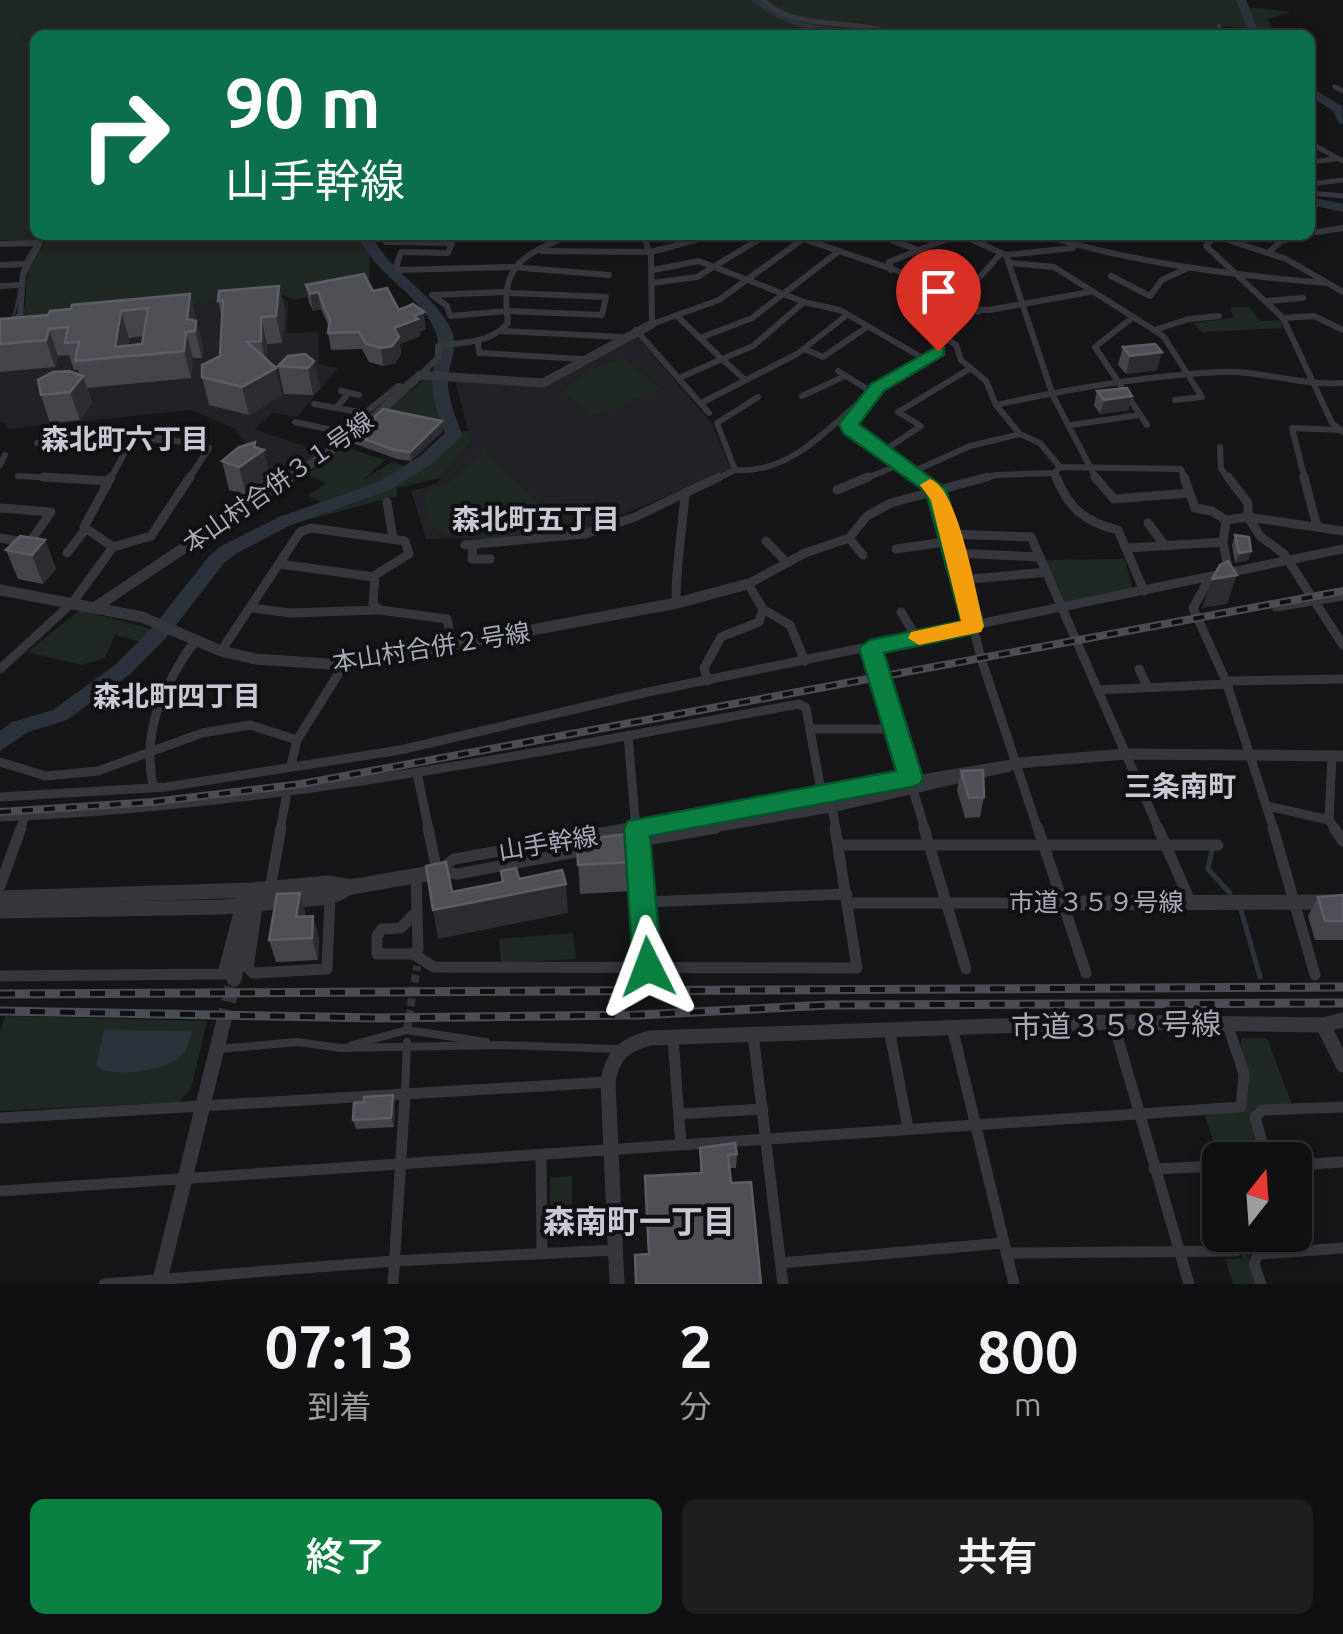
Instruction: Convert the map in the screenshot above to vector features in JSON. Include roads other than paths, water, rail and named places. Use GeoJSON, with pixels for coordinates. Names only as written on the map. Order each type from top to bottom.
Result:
{"type":"FeatureCollection","features":[{"type":"Feature","properties":{"kind":"street"},"geometry":{"type":"LineString","coordinates":[[763,0],[810,21],[886,30]]}},
{"type":"Feature","properties":{"kind":"street"},"geometry":{"type":"LineString","coordinates":[[1219,26],[1219,30]]}},
{"type":"Feature","properties":{"kind":"street"},"geometry":{"type":"LineString","coordinates":[[1335,87],[1343,91]]}},
{"type":"Feature","properties":{"kind":"street"},"geometry":{"type":"LineString","coordinates":[[1315,144],[1340,160]]}},
{"type":"Feature","properties":{"kind":"street"},"geometry":{"type":"LineString","coordinates":[[1315,162],[1340,160]]}},
{"type":"Feature","properties":{"kind":"street"},"geometry":{"type":"LineString","coordinates":[[1339,181],[1343,188]]}},
{"type":"Feature","properties":{"kind":"street"},"geometry":{"type":"LineString","coordinates":[[1315,231],[1343,228]]}},
{"type":"Feature","properties":{"kind":"street"},"geometry":{"type":"LineString","coordinates":[[502,332],[508,322],[503,286],[539,251],[560,240]]}},
{"type":"Feature","properties":{"kind":"street"},"geometry":{"type":"LineString","coordinates":[[646,240],[653,270],[652,324]]}},
{"type":"Feature","properties":{"kind":"street"},"geometry":{"type":"LineString","coordinates":[[539,251],[620,256],[683,250],[704,240]]}},
{"type":"Feature","properties":{"kind":"street"},"geometry":{"type":"LineString","coordinates":[[652,283],[688,279],[715,268],[758,240]]}},
{"type":"Feature","properties":{"kind":"street"},"geometry":{"type":"LineString","coordinates":[[423,376],[543,383],[636,330],[719,300],[803,240]]}},
{"type":"Feature","properties":{"kind":"street"},"geometry":{"type":"LineString","coordinates":[[814,240],[934,286],[926,302],[930,308],[948,313],[978,312],[1090,292]]}},
{"type":"Feature","properties":{"kind":"street"},"geometry":{"type":"LineString","coordinates":[[890,240],[918,250]]}},
{"type":"Feature","properties":{"kind":"street"},"geometry":{"type":"LineString","coordinates":[[891,270],[888,262],[944,240]]}},
{"type":"Feature","properties":{"kind":"street"},"geometry":{"type":"LineString","coordinates":[[971,240],[1006,257],[1054,267],[1164,337],[1202,396],[1174,400]]}},
{"type":"Feature","properties":{"kind":"street"},"geometry":{"type":"LineString","coordinates":[[1057,240],[1080,249],[1326,283]]}},
{"type":"Feature","properties":{"kind":"street"},"geometry":{"type":"LineString","coordinates":[[1211,240],[1206,246],[1284,318],[1332,423],[1342,431]]}},
{"type":"Feature","properties":{"kind":"street"},"geometry":{"type":"LineString","coordinates":[[1228,240],[1268,252],[1343,292]]}},
{"type":"Feature","properties":{"kind":"street"},"geometry":{"type":"LineString","coordinates":[[1268,252],[1286,240]]}},
{"type":"Feature","properties":{"kind":"street"},"geometry":{"type":"LineString","coordinates":[[0,244],[40,242],[22,285],[20,315],[0,332]]}},
{"type":"Feature","properties":{"kind":"street"},"geometry":{"type":"LineString","coordinates":[[386,242],[452,243],[448,253],[401,252],[396,267],[400,270],[464,266],[610,276]]}},
{"type":"Feature","properties":{"kind":"street"},"geometry":{"type":"LineString","coordinates":[[1080,249],[1006,257],[953,302],[930,308],[915,315],[915,319],[956,345],[962,360],[986,381],[996,405],[1020,434],[1040,443],[1057,470],[1067,503],[1082,520],[1118,530],[1144,590]]}},
{"type":"Feature","properties":{"kind":"street"},"geometry":{"type":"LineString","coordinates":[[700,338],[752,318],[839,251]]}},
{"type":"Feature","properties":{"kind":"street"},"geometry":{"type":"LineString","coordinates":[[1006,257],[1053,392],[1088,468],[1114,499],[1189,493]]}},
{"type":"Feature","properties":{"kind":"street"},"geometry":{"type":"LineString","coordinates":[[653,270],[698,261],[847,315],[926,360]]}},
{"type":"Feature","properties":{"kind":"street"},"geometry":{"type":"LineString","coordinates":[[0,265],[28,264]]}},
{"type":"Feature","properties":{"kind":"street"},"geometry":{"type":"LineString","coordinates":[[1111,276],[1150,296],[1176,270],[1200,268]]}},
{"type":"Feature","properties":{"kind":"street"},"geometry":{"type":"LineString","coordinates":[[0,286],[22,285]]}},
{"type":"Feature","properties":{"kind":"street"},"geometry":{"type":"LineString","coordinates":[[504,292],[606,297],[602,315],[507,311],[450,316],[447,306],[432,295],[504,292]]}},
{"type":"Feature","properties":{"kind":"street"},"geometry":{"type":"LineString","coordinates":[[970,293],[978,312]]}},
{"type":"Feature","properties":{"kind":"street"},"geometry":{"type":"LineString","coordinates":[[1268,302],[1303,298]]}},
{"type":"Feature","properties":{"kind":"street"},"geometry":{"type":"LineString","coordinates":[[678,378],[752,346],[804,302]]}},
{"type":"Feature","properties":{"kind":"street"},"geometry":{"type":"LineString","coordinates":[[701,403],[743,378],[804,350],[847,315]]}},
{"type":"Feature","properties":{"kind":"street"},"geometry":{"type":"LineString","coordinates":[[677,316],[743,378]]}},
{"type":"Feature","properties":{"kind":"street"},"geometry":{"type":"LineString","coordinates":[[1154,330],[1189,319],[1219,316]]}},
{"type":"Feature","properties":{"kind":"street"},"geometry":{"type":"LineString","coordinates":[[1284,318],[1314,316],[1343,330]]}},
{"type":"Feature","properties":{"kind":"street"},"geometry":{"type":"LineString","coordinates":[[1133,318],[1095,348],[1123,384],[1146,425]]}},
{"type":"Feature","properties":{"kind":"street"},"geometry":{"type":"LineString","coordinates":[[804,350],[823,357],[867,326]]}},
{"type":"Feature","properties":{"kind":"street"},"geometry":{"type":"LineString","coordinates":[[636,330],[709,413]]}},
{"type":"Feature","properties":{"kind":"street"},"geometry":{"type":"LineString","coordinates":[[582,360],[479,353],[478,340],[502,332],[622,337]]}},
{"type":"Feature","properties":{"kind":"street"},"geometry":{"type":"LineString","coordinates":[[490,559],[472,560],[469,545],[526,542],[607,528],[736,470],[762,473],[829,432],[846,411],[938,351],[942,335]]}},
{"type":"Feature","properties":{"kind":"street","name":"本山村合併３１号線"},"geometry":{"type":"LineString","coordinates":[[97,606],[354,435],[423,376],[438,358],[441,346],[478,340]]}},
{"type":"Feature","properties":{"kind":"street"},"geometry":{"type":"LineString","coordinates":[[883,451],[921,426],[898,412],[972,368]]}},
{"type":"Feature","properties":{"kind":"street"},"geometry":{"type":"LineString","coordinates":[[996,405],[1053,392],[1223,372],[1341,385]]}},
{"type":"Feature","properties":{"kind":"street"},"geometry":{"type":"LineString","coordinates":[[802,396],[842,373],[872,392]]}},
{"type":"Feature","properties":{"kind":"street"},"geometry":{"type":"LineString","coordinates":[[314,404],[365,413],[398,386],[406,388]]}},
{"type":"Feature","properties":{"kind":"street"},"geometry":{"type":"LineString","coordinates":[[336,408],[345,392],[360,394]]}},
{"type":"Feature","properties":{"kind":"street"},"geometry":{"type":"LineString","coordinates":[[872,392],[850,428],[936,489],[973,626],[1086,973]]}},
{"type":"Feature","properties":{"kind":"street"},"geometry":{"type":"LineString","coordinates":[[736,470],[717,424],[758,397]]}},
{"type":"Feature","properties":{"kind":"street"},"geometry":{"type":"LineString","coordinates":[[1071,425],[1139,415]]}},
{"type":"Feature","properties":{"kind":"street"},"geometry":{"type":"LineString","coordinates":[[295,422],[354,435]]}},
{"type":"Feature","properties":{"kind":"street"},"geometry":{"type":"LineString","coordinates":[[1318,527],[1292,428],[1342,431]]}},
{"type":"Feature","properties":{"kind":"street"},"geometry":{"type":"LineString","coordinates":[[0,668],[73,602],[113,547],[152,536],[209,455],[210,448],[188,440],[135,432],[37,443]]}},
{"type":"Feature","properties":{"kind":"street"},"geometry":{"type":"LineString","coordinates":[[912,472],[958,451],[1020,434]]}},
{"type":"Feature","properties":{"kind":"street"},"geometry":{"type":"LineString","coordinates":[[67,553],[85,530],[132,439],[188,440]]}},
{"type":"Feature","properties":{"kind":"street"},"geometry":{"type":"LineString","coordinates":[[1220,447],[1221,469],[1248,503],[1248,517],[1260,536],[1284,554],[1343,643]]}},
{"type":"Feature","properties":{"kind":"street"},"geometry":{"type":"LineString","coordinates":[[0,465],[5,456]]}},
{"type":"Feature","properties":{"kind":"street"},"geometry":{"type":"LineString","coordinates":[[837,490],[901,464]]}},
{"type":"Feature","properties":{"kind":"street"},"geometry":{"type":"LineString","coordinates":[[805,661],[790,624],[763,609],[748,584],[828,544],[849,538],[874,509],[936,489],[996,475],[1057,470],[1180,469],[1194,508],[1226,520],[1248,517],[1343,531]]}},
{"type":"Feature","properties":{"kind":"street"},"geometry":{"type":"LineString","coordinates":[[18,476],[108,481]]}},
{"type":"Feature","properties":{"kind":"street"},"geometry":{"type":"LineString","coordinates":[[677,603],[674,595],[683,548],[685,493]]}},
{"type":"Feature","properties":{"kind":"street"},"geometry":{"type":"LineString","coordinates":[[387,502],[393,538]]}},
{"type":"Feature","properties":{"kind":"street"},"geometry":{"type":"LineString","coordinates":[[0,508],[51,512],[28,543],[0,538]]}},
{"type":"Feature","properties":{"kind":"street"},"geometry":{"type":"LineString","coordinates":[[1226,520],[1224,542],[1229,573]]}},
{"type":"Feature","properties":{"kind":"street"},"geometry":{"type":"LineString","coordinates":[[1148,522],[1165,546]]}},
{"type":"Feature","properties":{"kind":"street"},"geometry":{"type":"LineString","coordinates":[[221,650],[300,532],[311,528],[405,540],[410,551],[374,577],[280,564]]}},
{"type":"Feature","properties":{"kind":"street"},"geometry":{"type":"LineString","coordinates":[[85,530],[113,547]]}},
{"type":"Feature","properties":{"kind":"street"},"geometry":{"type":"LineString","coordinates":[[896,549],[950,537],[1031,537],[1191,903]]}},
{"type":"Feature","properties":{"kind":"street"},"geometry":{"type":"LineString","coordinates":[[849,538],[862,555]]}},
{"type":"Feature","properties":{"kind":"street"},"geometry":{"type":"LineString","coordinates":[[765,541],[787,563]]}},
{"type":"Feature","properties":{"kind":"street"},"geometry":{"type":"LineString","coordinates":[[526,542],[527,556]]}},
{"type":"Feature","properties":{"kind":"street"},"geometry":{"type":"LineString","coordinates":[[1129,548],[1224,542]]}},
{"type":"Feature","properties":{"kind":"street"},"geometry":{"type":"LineString","coordinates":[[0,797],[99,794],[400,750],[529,718],[1343,549]]}},
{"type":"Feature","properties":{"kind":"street"},"geometry":{"type":"LineString","coordinates":[[954,553],[1040,557]]}},
{"type":"Feature","properties":{"kind":"street"},"geometry":{"type":"LineString","coordinates":[[961,580],[1047,572]]}},
{"type":"Feature","properties":{"kind":"street"},"geometry":{"type":"LineString","coordinates":[[374,577],[373,604],[380,610]]}},
{"type":"Feature","properties":{"kind":"street"},"geometry":{"type":"LineString","coordinates":[[1209,579],[1193,608],[1227,682],[1252,754],[1315,975]]}},
{"type":"Feature","properties":{"kind":"street","name":"本山村合併２号線"},"geometry":{"type":"LineString","coordinates":[[0,590],[97,606],[169,626],[221,650],[255,660],[344,666],[677,603],[748,584]]}},
{"type":"Feature","properties":{"kind":"street"},"geometry":{"type":"LineString","coordinates":[[1276,607],[1343,596]]}},
{"type":"Feature","properties":{"kind":"street"},"geometry":{"type":"LineString","coordinates":[[252,608],[290,613],[380,610],[447,618],[452,646]]}},
{"type":"Feature","properties":{"kind":"street"},"geometry":{"type":"LineString","coordinates":[[708,681],[704,668],[721,637],[759,622],[763,609]]}},
{"type":"Feature","properties":{"kind":"street"},"geometry":{"type":"LineString","coordinates":[[901,612],[917,638]]}},
{"type":"Feature","properties":{"kind":"street"},"geometry":{"type":"LineString","coordinates":[[154,787],[147,750],[155,706],[191,644],[198,640]]}},
{"type":"Feature","properties":{"kind":"street"},"geometry":{"type":"LineString","coordinates":[[870,648],[966,970]]}},
{"type":"Feature","properties":{"kind":"street"},"geometry":{"type":"LineString","coordinates":[[291,766],[297,740],[344,666]]}},
{"type":"Feature","properties":{"kind":"street"},"geometry":{"type":"LineString","coordinates":[[1139,669],[1147,686]]}},
{"type":"Feature","properties":{"kind":"street"},"geometry":{"type":"LineString","coordinates":[[1098,690],[1343,679]]}},
{"type":"Feature","properties":{"kind":"street"},"geometry":{"type":"LineString","coordinates":[[0,817],[182,806],[287,793],[799,704],[806,708],[820,785],[831,808],[857,968],[434,967],[413,954],[377,954],[377,936],[382,929],[401,928],[416,912]]}},
{"type":"Feature","properties":{"kind":"street"},"geometry":{"type":"LineString","coordinates":[[0,762],[46,776],[106,770],[147,750],[202,733],[250,725],[297,740]]}},
{"type":"Feature","properties":{"kind":"street"},"geometry":{"type":"LineString","coordinates":[[810,729],[895,728]]}},
{"type":"Feature","properties":{"kind":"street"},"geometry":{"type":"LineString","coordinates":[[628,735],[648,967]]}},
{"type":"Feature","properties":{"kind":"street","name":"山手幹線"},"geometry":{"type":"LineString","coordinates":[[0,911],[330,897],[351,887],[438,872],[457,874],[826,793],[912,783],[1018,763],[1126,754],[1337,756]]}},
{"type":"Feature","properties":{"kind":"street"},"geometry":{"type":"LineString","coordinates":[[1337,756],[1329,820],[1343,841]]}},
{"type":"Feature","properties":{"kind":"street"},"geometry":{"type":"LineString","coordinates":[[417,773],[438,872]]}},
{"type":"Feature","properties":{"kind":"street","name":"山手幹線"},"geometry":{"type":"LineString","coordinates":[[637,835],[831,808],[912,783]]}},
{"type":"Feature","properties":{"kind":"street"},"geometry":{"type":"LineString","coordinates":[[270,889],[287,793]]}},
{"type":"Feature","properties":{"kind":"street"},"geometry":{"type":"LineString","coordinates":[[1267,806],[1329,820]]}},
{"type":"Feature","properties":{"kind":"street"},"geometry":{"type":"LineString","coordinates":[[0,886],[25,816]]}},
{"type":"Feature","properties":{"kind":"street"},"geometry":{"type":"LineString","coordinates":[[838,845],[1218,845]]}},
{"type":"Feature","properties":{"kind":"street"},"geometry":{"type":"LineString","coordinates":[[413,954],[418,949],[416,876]]}},
{"type":"Feature","properties":{"kind":"street","name":"山手幹線"},"geometry":{"type":"LineString","coordinates":[[0,898],[251,901],[270,889],[328,883],[351,887]]}},
{"type":"Feature","properties":{"kind":"street"},"geometry":{"type":"LineString","coordinates":[[251,901],[248,968],[253,972],[327,968],[330,897]]}},
{"type":"Feature","properties":{"kind":"street"},"geometry":{"type":"LineString","coordinates":[[644,902],[848,899]]}},
{"type":"Feature","properties":{"kind":"street","name":"市道３５９号線"},"geometry":{"type":"LineString","coordinates":[[848,899],[1343,902]]}},
{"type":"Feature","properties":{"kind":"street"},"geometry":{"type":"LineString","coordinates":[[0,976],[228,977],[251,901]]}},
{"type":"Feature","properties":{"kind":"street","name":"市道３５８号線"},"geometry":{"type":"LineString","coordinates":[[617,1050],[650,1038],[1112,1022],[1323,1025],[1343,1020]]}},
{"type":"Feature","properties":{"kind":"street"},"geometry":{"type":"LineString","coordinates":[[1112,1022],[1189,1284]]}},
{"type":"Feature","properties":{"kind":"street"},"geometry":{"type":"LineString","coordinates":[[0,1192],[1241,1107],[1244,1074],[1227,1023]]}},
{"type":"Feature","properties":{"kind":"street"},"geometry":{"type":"LineString","coordinates":[[160,1282],[222,1024]]}},
{"type":"Feature","properties":{"kind":"street"},"geometry":{"type":"LineString","coordinates":[[1323,1025],[1343,1065]]}},
{"type":"Feature","properties":{"kind":"street"},"geometry":{"type":"LineString","coordinates":[[952,1027],[1014,1284]]}},
{"type":"Feature","properties":{"kind":"street"},"geometry":{"type":"LineString","coordinates":[[889,1029],[908,1128]]}},
{"type":"Feature","properties":{"kind":"street"},"geometry":{"type":"LineString","coordinates":[[753,1034],[784,1284]]}},
{"type":"Feature","properties":{"kind":"street"},"geometry":{"type":"LineString","coordinates":[[673,1038],[680,1144]]}},
{"type":"Feature","properties":{"kind":"street"},"geometry":{"type":"LineString","coordinates":[[216,1050],[297,1042],[342,1048],[407,1041],[617,1050],[610,1063],[608,1082],[617,1284]]}},
{"type":"Feature","properties":{"kind":"street"},"geometry":{"type":"LineString","coordinates":[[342,1048],[407,1041],[502,1045]]}},
{"type":"Feature","properties":{"kind":"street"},"geometry":{"type":"LineString","coordinates":[[393,1284],[407,1041]]}},
{"type":"Feature","properties":{"kind":"street"},"geometry":{"type":"LineString","coordinates":[[0,1118],[608,1082]]}},
{"type":"Feature","properties":{"kind":"street"},"geometry":{"type":"LineString","coordinates":[[678,1114],[763,1108]]}},
{"type":"Feature","properties":{"kind":"street"},"geometry":{"type":"LineString","coordinates":[[1262,1142],[1255,1117],[1262,1110],[1343,1108]]}},
{"type":"Feature","properties":{"kind":"street"},"geometry":{"type":"LineString","coordinates":[[542,1156],[542,1253]]}},
{"type":"Feature","properties":{"kind":"street"},"geometry":{"type":"LineString","coordinates":[[1312,1164],[1343,1162]]}},
{"type":"Feature","properties":{"kind":"street"},"geometry":{"type":"LineString","coordinates":[[1154,1168],[1202,1166]]}},
{"type":"Feature","properties":{"kind":"street"},"geometry":{"type":"LineString","coordinates":[[781,1263],[1005,1248],[1218,1252]]}},
{"type":"Feature","properties":{"kind":"street"},"geometry":{"type":"LineString","coordinates":[[1261,1284],[1254,1264],[1258,1254],[1343,1248]]}},
{"type":"Feature","properties":{"kind":"street"},"geometry":{"type":"LineString","coordinates":[[104,1284],[394,1261],[616,1250]]}},
{"type":"Feature","properties":{"kind":"waterway"},"geometry":{"type":"LineString","coordinates":[[756,0],[800,26],[832,30]]}},
{"type":"Feature","properties":{"kind":"waterway"},"geometry":{"type":"LineString","coordinates":[[1241,0],[1253,30]]}},
{"type":"Feature","properties":{"kind":"waterway"},"geometry":{"type":"LineString","coordinates":[[1315,94],[1338,109],[1343,120]]}},
{"type":"Feature","properties":{"kind":"waterway"},"geometry":{"type":"LineString","coordinates":[[1315,202],[1343,208]]}},
{"type":"Feature","properties":{"kind":"waterway"},"geometry":{"type":"LineString","coordinates":[[13,317],[25,263],[42,240]]}},
{"type":"Feature","properties":{"kind":"waterway"},"geometry":{"type":"LineString","coordinates":[[0,743],[20,727],[60,715],[122,670],[159,633],[217,559],[230,549],[285,521],[384,486],[426,460],[454,434],[440,388],[448,352],[443,329],[425,304],[381,263],[367,240]]}},
{"type":"Feature","properties":{"kind":"waterway"},"geometry":{"type":"LineString","coordinates":[[1213,846],[1208,869],[1230,893]]}},
{"type":"Feature","properties":{"kind":"waterway"},"geometry":{"type":"LineString","coordinates":[[1241,910],[1260,977]]}},
{"type":"Feature","properties":{"kind":"tunnel"},"geometry":{"type":"LineString","coordinates":[[407,1030],[417,966]]}},
{"type":"Feature","properties":{"kind":"tunnel"},"geometry":{"type":"LineString","coordinates":[[223,1024],[234,979]]}},
{"type":"Feature","properties":{"kind":"railway"},"geometry":{"type":"LineString","coordinates":[[0,812],[153,802],[301,784],[1343,591]]}},
{"type":"Feature","properties":{"kind":"railway"},"geometry":{"type":"LineString","coordinates":[[0,994],[1343,987]]}},
{"type":"Feature","properties":{"kind":"railway"},"geometry":{"type":"LineString","coordinates":[[0,1011],[378,1018],[639,1015],[829,1005],[1343,1003]]}},
{"type":"Feature","properties":{"kind":"district","name":"森北町六丁目"},"geometry":{"type":"Point","coordinates":[125,438]}},
{"type":"Feature","properties":{"kind":"district","name":"森北町五丁目"},"geometry":{"type":"Point","coordinates":[536,518]}},
{"type":"Feature","properties":{"kind":"district","name":"森北町四丁目"},"geometry":{"type":"Point","coordinates":[177,695]}},
{"type":"Feature","properties":{"kind":"district","name":"三条南町"},"geometry":{"type":"Point","coordinates":[1180,785]}},
{"type":"Feature","properties":{"kind":"district","name":"森南町一丁目"},"geometry":{"type":"Point","coordinates":[639,1221]}}]}
